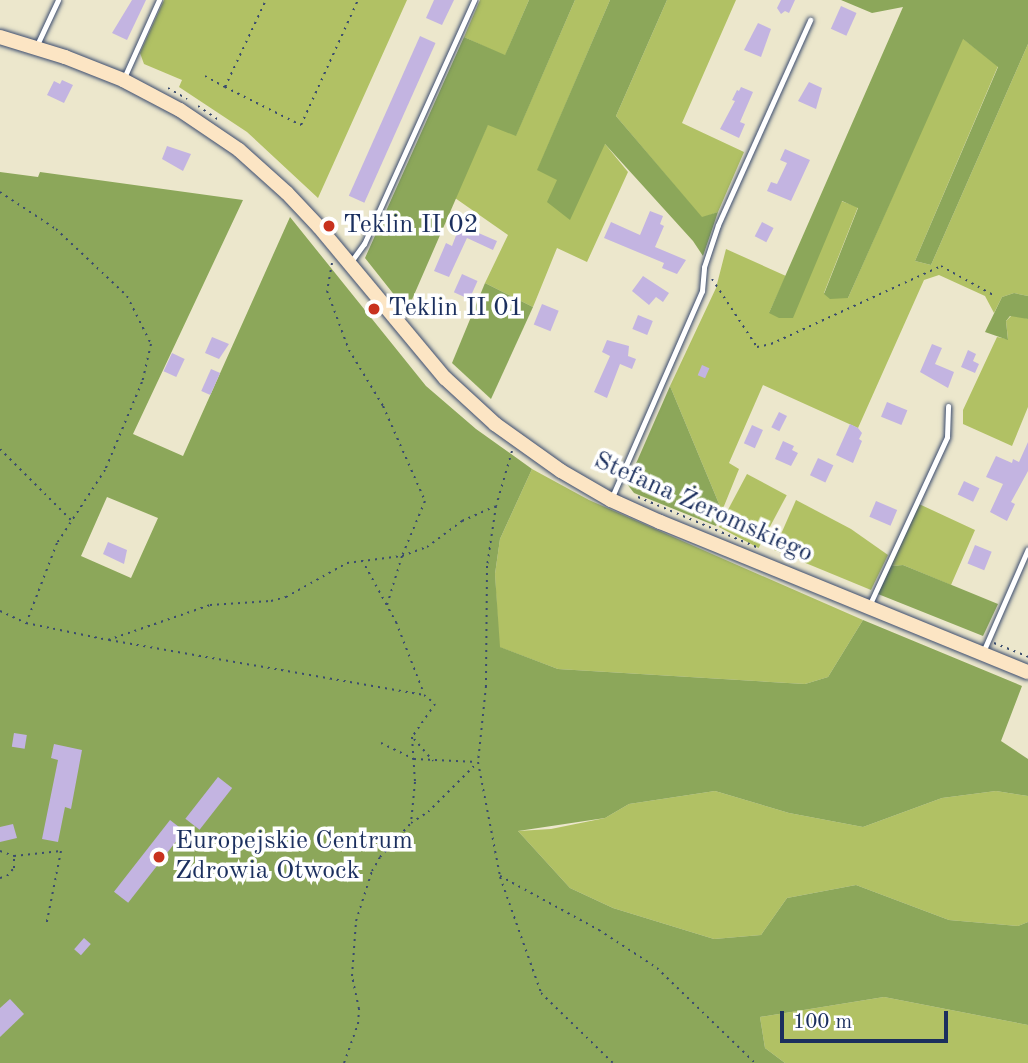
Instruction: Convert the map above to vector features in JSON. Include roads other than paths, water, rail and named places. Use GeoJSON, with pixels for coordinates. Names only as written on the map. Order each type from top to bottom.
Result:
{"type":"FeatureCollection","features":[{"type":"Feature","properties":{"kind":"main road","name":"Stefana Żeromskiego"},"geometry":{"type":"LineString","coordinates":[[0,37],[36,47],[123,80],[180,110],[239,150],[287,193],[445,378],[516,440],[613,494],[869,607],[985,647],[1028,672]]}},
{"type":"Feature","properties":{"kind":"lane"},"geometry":{"type":"LineString","coordinates":[[36,47],[58,0]]}},
{"type":"Feature","properties":{"kind":"lane"},"geometry":{"type":"LineString","coordinates":[[123,80],[159,0]]}},
{"type":"Feature","properties":{"kind":"lane"},"geometry":{"type":"LineString","coordinates":[[346,259],[364,244],[474,0]]}},
{"type":"Feature","properties":{"kind":"lane"},"geometry":{"type":"LineString","coordinates":[[613,494],[702,291],[704,267],[729,199],[810,20]]}},
{"type":"Feature","properties":{"kind":"lane"},"geometry":{"type":"LineString","coordinates":[[869,607],[947,438],[948,406]]}},
{"type":"Feature","properties":{"kind":"lane"},"geometry":{"type":"LineString","coordinates":[[985,647],[1028,549]]}},
{"type":"Feature","properties":{"kind":"place","name":"Teklin II 02"},"geometry":{"type":"Point","coordinates":[329,226]}},
{"type":"Feature","properties":{"kind":"place","name":"Teklin II 01"},"geometry":{"type":"Point","coordinates":[374,309]}},
{"type":"Feature","properties":{"kind":"place","name":"Europejskie Centrum Zdrowia Otwock"},"geometry":{"type":"Point","coordinates":[159,857]}}]}
